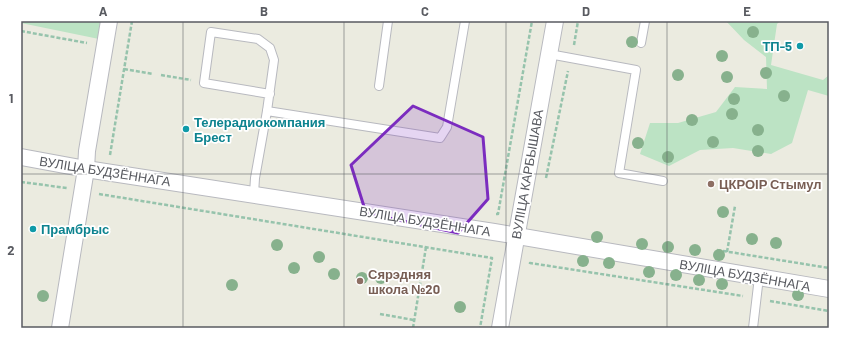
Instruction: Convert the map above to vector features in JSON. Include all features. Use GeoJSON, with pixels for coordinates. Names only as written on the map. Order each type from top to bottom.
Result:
{"type":"FeatureCollection","features":[{"type":"Feature","properties":{"kind":"street"},"geometry":{"type":"LineString","coordinates":[[60,328],[86,169],[87,151],[109,21]]}},
{"type":"Feature","properties":{"kind":"street","name":"ВУЛІЦА КАРБЫШАВА"},"geometry":{"type":"LineString","coordinates":[[500,328],[555,21]]}},
{"type":"Feature","properties":{"kind":"street","name":"ВУЛІЦА БУДЗЁННАГА"},"geometry":{"type":"LineString","coordinates":[[21,157],[86,169],[516,236],[829,289]]}},
{"type":"Feature","properties":{"kind":"lane"},"geometry":{"type":"LineString","coordinates":[[379,86],[388,21]]}},
{"type":"Feature","properties":{"kind":"lane"},"geometry":{"type":"LineString","coordinates":[[267,111],[440,138],[447,128],[465,21]]}},
{"type":"Feature","properties":{"kind":"lane"},"geometry":{"type":"LineString","coordinates":[[641,43],[644,21]]}},
{"type":"Feature","properties":{"kind":"lane"},"geometry":{"type":"LineString","coordinates":[[254,194],[270,94],[274,60],[270,48],[258,39],[211,32],[204,83],[270,94]]}},
{"type":"Feature","properties":{"kind":"lane"},"geometry":{"type":"LineString","coordinates":[[549,54],[636,70],[619,173],[663,181]]}},
{"type":"Feature","properties":{"kind":"lane"},"geometry":{"type":"LineString","coordinates":[[753,328],[759,277]]}},
{"type":"Feature","properties":{"kind":"path"},"geometry":{"type":"LineString","coordinates":[[110,155],[132,21]]}},
{"type":"Feature","properties":{"kind":"path"},"geometry":{"type":"LineString","coordinates":[[498,214],[532,21]]}},
{"type":"Feature","properties":{"kind":"path"},"geometry":{"type":"LineString","coordinates":[[545,185],[578,21]]}},
{"type":"Feature","properties":{"kind":"path"},"geometry":{"type":"LineString","coordinates":[[21,31],[89,43],[88,50]]}},
{"type":"Feature","properties":{"kind":"path"},"geometry":{"type":"LineString","coordinates":[[124,69],[153,74]]}},
{"type":"Feature","properties":{"kind":"path"},"geometry":{"type":"LineString","coordinates":[[161,75],[204,83]]}},
{"type":"Feature","properties":{"kind":"path"},"geometry":{"type":"LineString","coordinates":[[21,182],[492,258],[480,328]]}},
{"type":"Feature","properties":{"kind":"path"},"geometry":{"type":"LineString","coordinates":[[727,252],[735,206]]}},
{"type":"Feature","properties":{"kind":"path"},"geometry":{"type":"LineString","coordinates":[[413,328],[426,247]]}},
{"type":"Feature","properties":{"kind":"path"},"geometry":{"type":"LineString","coordinates":[[530,263],[829,312]]}},
{"type":"Feature","properties":{"kind":"path"},"geometry":{"type":"LineString","coordinates":[[380,314],[414,320]]}},
{"type":"Feature","properties":{"kind":"highlighted area"},"geometry":{"type":"Polygon","coordinates":[[[413,106],[483,137],[488,199],[458,233],[366,213],[351,165],[413,106]]]}},
{"type":"Feature","properties":{"kind":"green space"},"geometry":{"type":"Polygon","coordinates":[[[21,21],[101,21],[99,39],[21,23],[21,21]]]}},
{"type":"Feature","properties":{"kind":"green space"},"geometry":{"type":"Polygon","coordinates":[[[726,21],[780,21],[777,24],[771,65],[823,80],[829,75],[829,96],[808,90],[792,143],[771,154],[733,148],[700,150],[669,166],[640,154],[650,123],[678,123],[716,112],[735,87],[767,89],[766,57],[744,40],[726,21]]]}},
{"type":"Feature","properties":{"kind":"place","name":"ТП-5"},"geometry":{"type":"Point","coordinates":[800,46]}},
{"type":"Feature","properties":{"kind":"place","name":"Телерадиокомпания Брест"},"geometry":{"type":"Point","coordinates":[186,129]}},
{"type":"Feature","properties":{"kind":"place","name":"ЦКРОІР Стымул"},"geometry":{"type":"Point","coordinates":[711,184]}},
{"type":"Feature","properties":{"kind":"place","name":"Прамбрыс"},"geometry":{"type":"Point","coordinates":[33,229]}},
{"type":"Feature","properties":{"kind":"place","name":"Сярэдняя школа №20"},"geometry":{"type":"Point","coordinates":[360,281]}}]}
